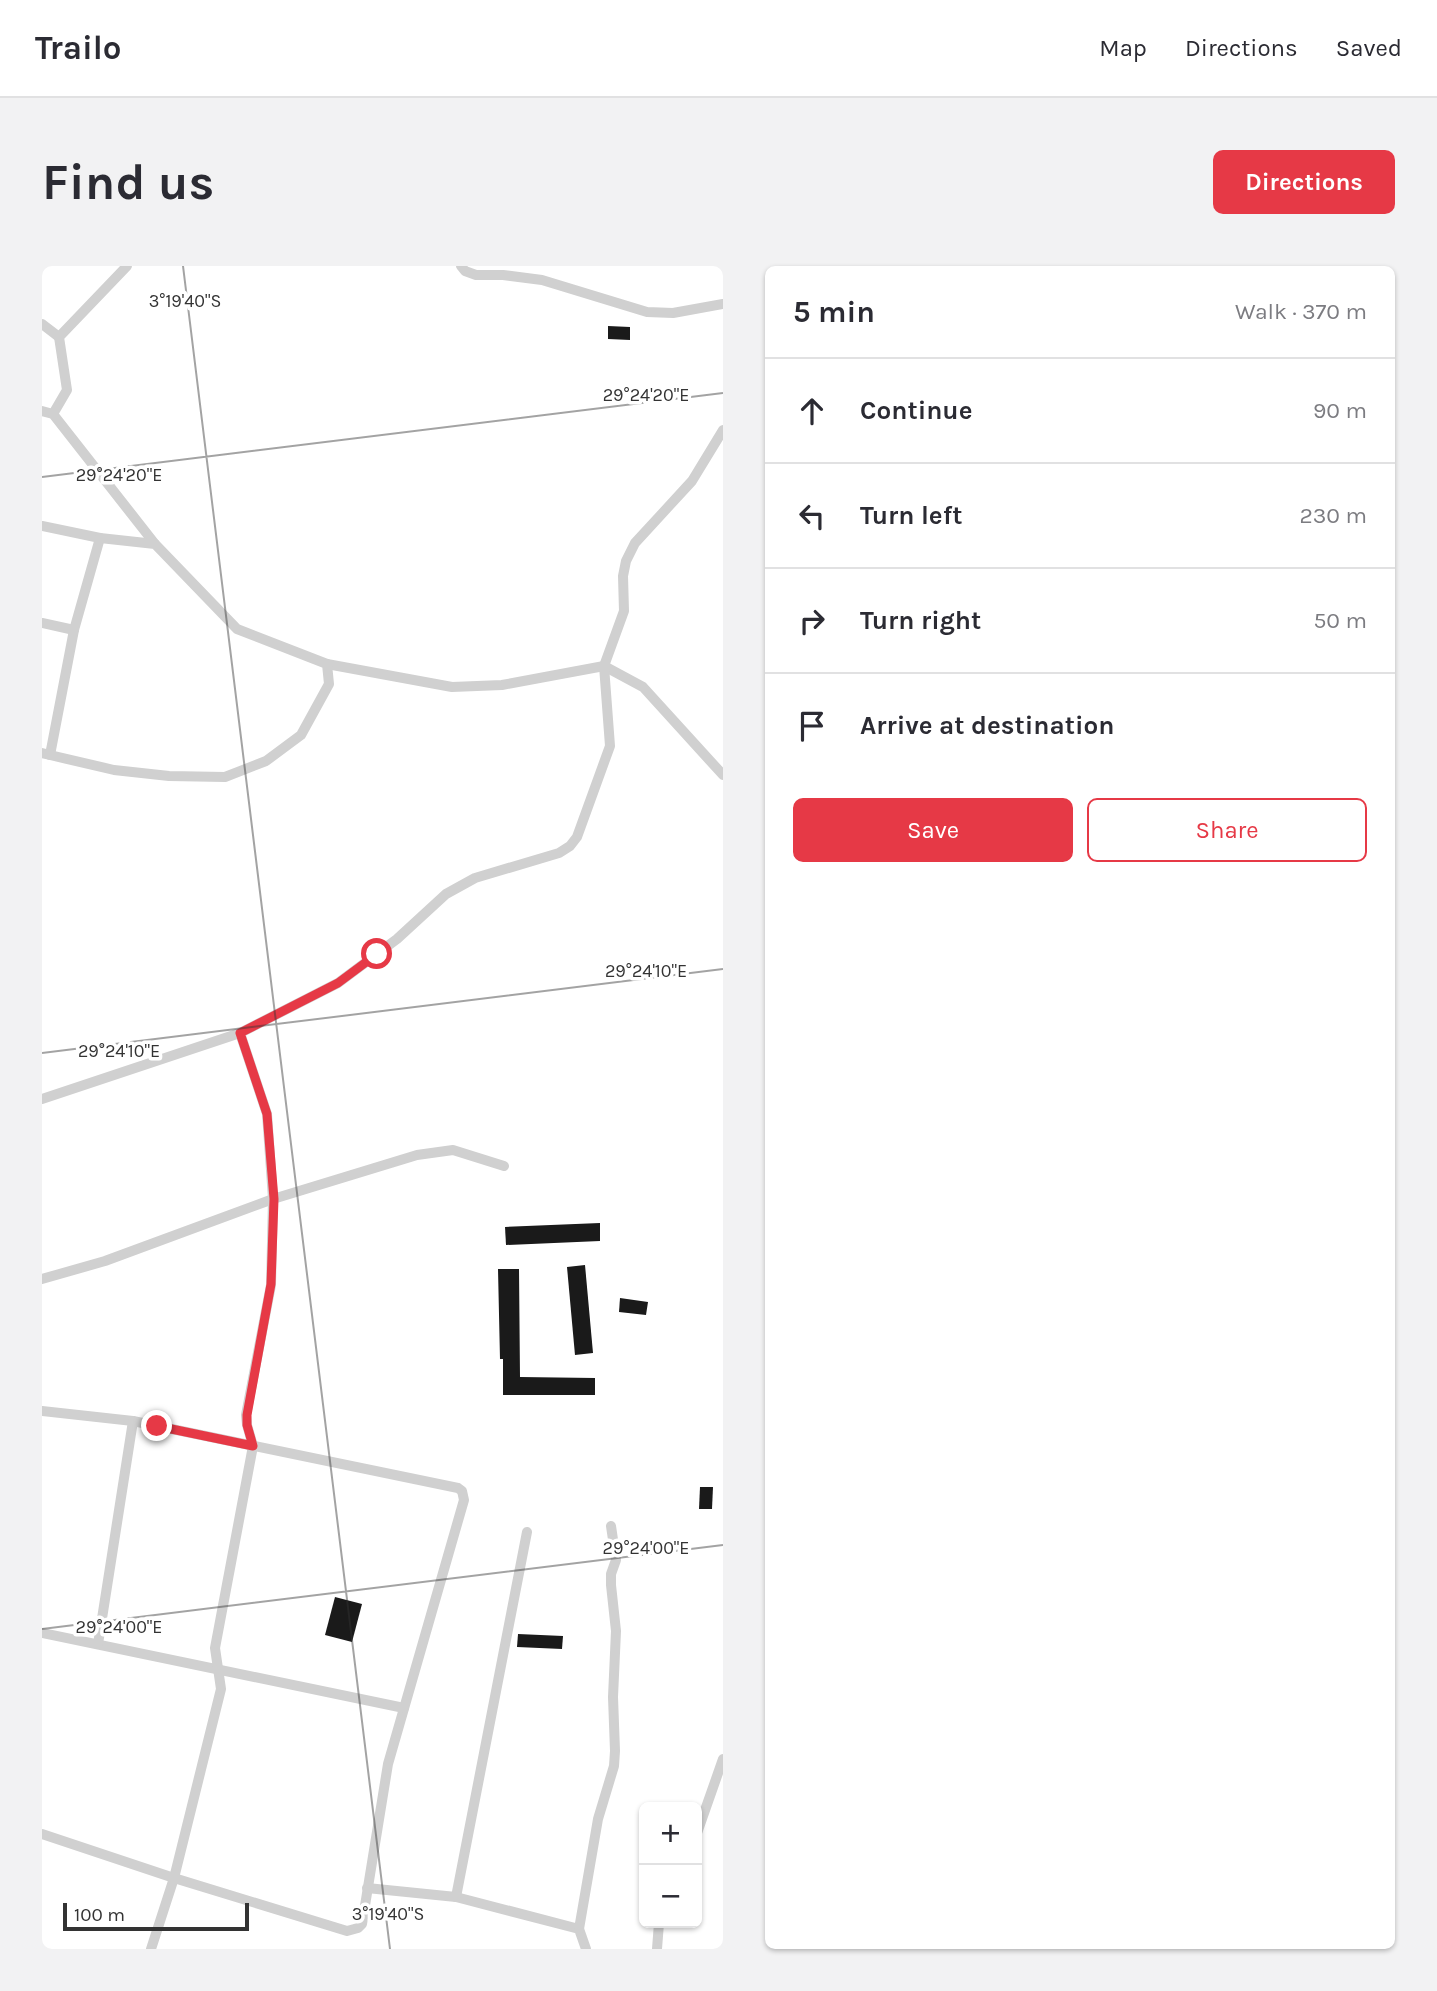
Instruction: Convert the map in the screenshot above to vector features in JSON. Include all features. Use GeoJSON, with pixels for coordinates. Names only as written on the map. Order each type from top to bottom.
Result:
{"type":"FeatureCollection","features":[{"type":"Feature","properties":{"kind":"street"},"geometry":{"type":"LineString","coordinates":[[59,337],[126,266]]}},
{"type":"Feature","properties":{"kind":"street"},"geometry":{"type":"LineString","coordinates":[[461,266],[465,271],[476,275],[542,280],[647,312],[673,313],[723,304]]}},
{"type":"Feature","properties":{"kind":"street"},"geometry":{"type":"LineString","coordinates":[[42,324],[59,337],[67,390],[48,413],[155,544],[237,629],[327,664],[452,687],[502,685],[604,666],[643,687],[723,775]]}},
{"type":"Feature","properties":{"kind":"street"},"geometry":{"type":"LineString","coordinates":[[42,1099],[240,1033],[338,983],[397,939],[446,894],[475,878],[559,853],[570,846],[577,837],[610,746],[604,666],[621,624],[624,611],[623,576],[635,543],[692,481],[723,430]]}},
{"type":"Feature","properties":{"kind":"street"},"geometry":{"type":"LineString","coordinates":[[42,526],[100,538],[155,544]]}},
{"type":"Feature","properties":{"kind":"street"},"geometry":{"type":"LineString","coordinates":[[100,538],[74,630],[46,754],[114,770],[169,776],[225,777],[267,761],[301,735],[329,684],[327,664]]}},
{"type":"Feature","properties":{"kind":"street"},"geometry":{"type":"LineString","coordinates":[[42,623],[74,630]]}},
{"type":"Feature","properties":{"kind":"street"},"geometry":{"type":"LineString","coordinates":[[151,1949],[174,1878],[221,1689],[215,1648],[253,1446],[247,1415],[271,1284],[274,1199],[267,1114],[240,1033]]}},
{"type":"Feature","properties":{"kind":"street"},"geometry":{"type":"LineString","coordinates":[[42,1279],[105,1261],[274,1199],[430,1152],[453,1150],[504,1166]]}},
{"type":"Feature","properties":{"kind":"street"},"geometry":{"type":"LineString","coordinates":[[42,1411],[133,1421],[444,1485],[462,1491],[464,1500],[388,1764],[362,1924],[358,1928],[346,1931],[42,1834]]}},
{"type":"Feature","properties":{"kind":"street"},"geometry":{"type":"LineString","coordinates":[[98,1644],[133,1421]]}},
{"type":"Feature","properties":{"kind":"street"},"geometry":{"type":"LineString","coordinates":[[586,1949],[579,1929],[598,1819],[614,1766],[615,1751],[613,1697],[617,1641],[611,1574],[616,1560],[611,1526]]}},
{"type":"Feature","properties":{"kind":"street"},"geometry":{"type":"LineString","coordinates":[[456,1897],[527,1532]]}},
{"type":"Feature","properties":{"kind":"street"},"geometry":{"type":"LineString","coordinates":[[42,1633],[404,1708]]}},
{"type":"Feature","properties":{"kind":"street"},"geometry":{"type":"LineString","coordinates":[[702,1819],[723,1759]]}},
{"type":"Feature","properties":{"kind":"street"},"geometry":{"type":"LineString","coordinates":[[367,1888],[456,1897],[579,1929]]}},
{"type":"Feature","properties":{"kind":"street"},"geometry":{"type":"LineString","coordinates":[[657,1949],[659,1928]]}},
{"type":"Feature","properties":{"kind":"building"},"geometry":{"type":"Polygon","coordinates":[[[608,326],[630,327],[630,340],[608,339],[608,326]]]}},
{"type":"Feature","properties":{"kind":"building"},"geometry":{"type":"Polygon","coordinates":[[[600,1223],[600,1241],[506,1245],[505,1227],[600,1223]]]}},
{"type":"Feature","properties":{"kind":"building"},"geometry":{"type":"Polygon","coordinates":[[[585,1265],[593,1353],[575,1355],[567,1267],[585,1265]]]}},
{"type":"Feature","properties":{"kind":"building"},"geometry":{"type":"Polygon","coordinates":[[[498,1269],[519,1269],[520,1377],[595,1378],[595,1395],[503,1395],[498,1269]]]}},
{"type":"Feature","properties":{"kind":"building"},"geometry":{"type":"Polygon","coordinates":[[[620,1298],[648,1302],[646,1315],[619,1312],[620,1298]]]}},
{"type":"Feature","properties":{"kind":"building"},"geometry":{"type":"Polygon","coordinates":[[[700,1487],[713,1487],[712,1509],[699,1509],[700,1487]]]}},
{"type":"Feature","properties":{"kind":"building"},"geometry":{"type":"Polygon","coordinates":[[[335,1597],[362,1604],[352,1642],[325,1635],[335,1597]]]}},
{"type":"Feature","properties":{"kind":"building"},"geometry":{"type":"Polygon","coordinates":[[[518,1634],[563,1636],[562,1649],[517,1647],[518,1634]]]}},
{"type":"Feature","properties":{"kind":"route"},"geometry":{"type":"LineString","coordinates":[[157,1426],[253,1446],[247,1415],[271,1284],[274,1199],[267,1114],[240,1033],[338,983],[377,954]]}}]}
